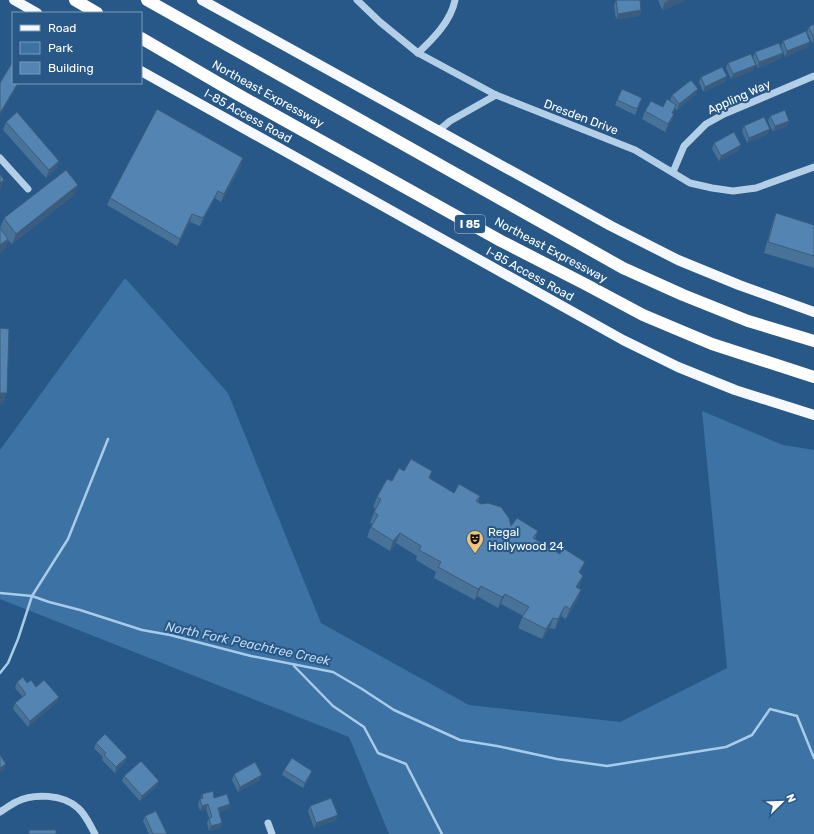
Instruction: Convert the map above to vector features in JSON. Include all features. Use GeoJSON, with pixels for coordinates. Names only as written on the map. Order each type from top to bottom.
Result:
{"type":"FeatureCollection","features":[{"type":"Feature","properties":{"kind":"highway"},"geometry":{"type":"LineString","coordinates":[[75,0],[95,12]]}},
{"type":"Feature","properties":{"kind":"highway","name":"Northeast Expressway"},"geometry":{"type":"LineString","coordinates":[[147,0],[623,268],[683,295],[748,321],[814,341]]}},
{"type":"Feature","properties":{"kind":"highway","name":"Northeast Expressway"},"geometry":{"type":"LineString","coordinates":[[142,39],[237,94],[501,241],[643,315],[712,344],[814,377]]}},
{"type":"Feature","properties":{"kind":"main road"},"geometry":{"type":"LineString","coordinates":[[14,0],[35,12]]}},
{"type":"Feature","properties":{"kind":"main road"},"geometry":{"type":"LineString","coordinates":[[202,0],[611,226],[678,260],[739,286],[814,312]]}},
{"type":"Feature","properties":{"kind":"main road","name":"I-85 Access Road"},"geometry":{"type":"LineString","coordinates":[[142,72],[623,340],[678,368],[735,390],[814,415]]}},
{"type":"Feature","properties":{"kind":"street","name":"Dresden Drive"},"geometry":{"type":"LineString","coordinates":[[357,0],[380,22],[418,53],[496,95],[635,150],[690,183],[734,191],[756,188],[814,166]]}},
{"type":"Feature","properties":{"kind":"street"},"geometry":{"type":"LineString","coordinates":[[418,53],[440,31],[454,6],[455,0]]}},
{"type":"Feature","properties":{"kind":"street","name":"Appling Way"},"geometry":{"type":"LineString","coordinates":[[673,172],[684,146],[706,124],[724,114],[814,76]]}},
{"type":"Feature","properties":{"kind":"street"},"geometry":{"type":"LineString","coordinates":[[438,131],[450,121],[496,95]]}},
{"type":"Feature","properties":{"kind":"street"},"geometry":{"type":"LineString","coordinates":[[0,158],[28,189]]}},
{"type":"Feature","properties":{"kind":"street"},"geometry":{"type":"LineString","coordinates":[[0,812],[16,801],[24,799],[45,796],[66,800],[78,808],[84,815],[95,834]]}},
{"type":"Feature","properties":{"kind":"street"},"geometry":{"type":"LineString","coordinates":[[268,824],[272,834]]}},
{"type":"Feature","properties":{"kind":"green space"},"geometry":{"type":"Polygon","coordinates":[[[125,278],[228,393],[321,623],[469,705],[620,722],[727,668],[702,411],[783,445],[814,450],[814,834],[389,834],[349,737],[0,599],[0,450],[125,278]]]}},
{"type":"Feature","properties":{"kind":"building"},"geometry":{"type":"Polygon","coordinates":[[[616,0],[640,0],[641,10],[618,14],[616,0]]]}},
{"type":"Feature","properties":{"kind":"building"},"geometry":{"type":"Polygon","coordinates":[[[814,24],[814,38],[809,27],[814,24]]]}},
{"type":"Feature","properties":{"kind":"building"},"geometry":{"type":"Polygon","coordinates":[[[806,31],[810,42],[787,51],[783,41],[806,31]]]}},
{"type":"Feature","properties":{"kind":"building"},"geometry":{"type":"Polygon","coordinates":[[[779,43],[783,53],[759,62],[755,52],[779,43]]]}},
{"type":"Feature","properties":{"kind":"building"},"geometry":{"type":"Polygon","coordinates":[[[751,54],[756,65],[733,74],[728,63],[751,54]]]}},
{"type":"Feature","properties":{"kind":"building"},"geometry":{"type":"Polygon","coordinates":[[[12,63],[12,84],[17,84],[0,113],[0,83],[12,63]]]}},
{"type":"Feature","properties":{"kind":"building"},"geometry":{"type":"Polygon","coordinates":[[[722,67],[727,76],[705,87],[701,77],[722,67]]]}},
{"type":"Feature","properties":{"kind":"building"},"geometry":{"type":"Polygon","coordinates":[[[691,80],[698,89],[679,104],[672,95],[691,80]]]}},
{"type":"Feature","properties":{"kind":"building"},"geometry":{"type":"Polygon","coordinates":[[[622,89],[642,98],[637,109],[617,100],[622,89]]]}},
{"type":"Feature","properties":{"kind":"building"},"geometry":{"type":"Polygon","coordinates":[[[667,99],[676,105],[672,113],[674,114],[668,124],[645,111],[651,101],[663,107],[667,99]]]}},
{"type":"Feature","properties":{"kind":"building"},"geometry":{"type":"Polygon","coordinates":[[[157,109],[243,158],[224,194],[218,191],[203,218],[192,214],[180,239],[110,198],[157,109]]]}},
{"type":"Feature","properties":{"kind":"building"},"geometry":{"type":"Polygon","coordinates":[[[785,110],[789,121],[775,126],[770,116],[785,110]]]}},
{"type":"Feature","properties":{"kind":"building"},"geometry":{"type":"Polygon","coordinates":[[[17,112],[59,161],[49,170],[6,122],[17,112]]]}},
{"type":"Feature","properties":{"kind":"building"},"geometry":{"type":"Polygon","coordinates":[[[764,117],[770,129],[749,138],[744,126],[764,117]]]}},
{"type":"Feature","properties":{"kind":"building"},"geometry":{"type":"Polygon","coordinates":[[[734,132],[741,145],[721,156],[714,143],[734,132]]]}},
{"type":"Feature","properties":{"kind":"building"},"geometry":{"type":"Polygon","coordinates":[[[66,170],[78,185],[16,234],[4,218],[66,170]]]}},
{"type":"Feature","properties":{"kind":"building"},"geometry":{"type":"Polygon","coordinates":[[[0,174],[4,180],[0,183],[0,174]]]}},
{"type":"Feature","properties":{"kind":"building"},"geometry":{"type":"Polygon","coordinates":[[[776,213],[814,225],[814,256],[768,242],[776,213]]]}},
{"type":"Feature","properties":{"kind":"building"},"geometry":{"type":"Polygon","coordinates":[[[0,228],[8,239],[0,245],[0,228]]]}},
{"type":"Feature","properties":{"kind":"building"},"geometry":{"type":"Polygon","coordinates":[[[0,328],[9,329],[7,393],[0,393],[0,328]]]}},
{"type":"Feature","properties":{"kind":"building","name":"Regal Hollywood 24"},"geometry":{"type":"Polygon","coordinates":[[[411,459],[432,471],[429,478],[454,493],[459,484],[480,496],[476,501],[481,504],[488,503],[501,507],[509,518],[511,526],[517,518],[538,531],[533,538],[560,554],[563,548],[585,562],[579,572],[583,576],[576,587],[581,590],[570,609],[565,606],[558,619],[553,618],[546,629],[522,617],[529,607],[505,594],[502,597],[481,586],[478,589],[438,567],[441,562],[419,550],[421,546],[400,533],[393,541],[371,527],[378,515],[374,512],[381,499],[377,497],[387,479],[392,481],[399,468],[404,471],[411,459]]]}},
{"type":"Feature","properties":{"kind":"building"},"geometry":{"type":"Polygon","coordinates":[[[23,677],[27,683],[31,680],[36,687],[44,680],[59,697],[30,721],[15,703],[26,694],[17,682],[23,677]]]}},
{"type":"Feature","properties":{"kind":"building"},"geometry":{"type":"Polygon","coordinates":[[[105,734],[127,757],[116,767],[104,755],[106,753],[96,743],[105,734]]]}},
{"type":"Feature","properties":{"kind":"building"},"geometry":{"type":"Polygon","coordinates":[[[0,755],[6,764],[0,768],[0,755]]]}},
{"type":"Feature","properties":{"kind":"building"},"geometry":{"type":"Polygon","coordinates":[[[292,758],[312,771],[305,783],[284,770],[292,758]]]}},
{"type":"Feature","properties":{"kind":"building"},"geometry":{"type":"Polygon","coordinates":[[[141,761],[159,781],[142,796],[124,776],[141,761]]]}},
{"type":"Feature","properties":{"kind":"building"},"geometry":{"type":"Polygon","coordinates":[[[255,762],[262,775],[240,787],[234,774],[255,762]]]}},
{"type":"Feature","properties":{"kind":"building"},"geometry":{"type":"Polygon","coordinates":[[[213,791],[214,798],[227,794],[230,804],[218,808],[222,823],[211,826],[209,818],[212,817],[208,804],[202,806],[200,799],[203,798],[202,794],[213,791]]]}},
{"type":"Feature","properties":{"kind":"building"},"geometry":{"type":"Polygon","coordinates":[[[331,798],[338,815],[316,823],[310,806],[331,798]]]}},
{"type":"Feature","properties":{"kind":"building"},"geometry":{"type":"Polygon","coordinates":[[[156,811],[167,834],[153,834],[145,816],[156,811]]]}},
{"type":"Feature","properties":{"kind":"building"},"geometry":{"type":"Polygon","coordinates":[[[29,830],[56,830],[56,834],[29,834],[29,830]]]}},
{"type":"Feature","properties":{"kind":"waterway"},"geometry":{"type":"LineString","coordinates":[[0,673],[8,663],[18,639],[32,596],[68,539],[108,439]]}},
{"type":"Feature","properties":{"kind":"waterway","name":"North Fork Peachtree Creek"},"geometry":{"type":"LineString","coordinates":[[0,593],[32,596],[142,630],[170,635],[251,656],[333,672],[394,710],[460,740],[497,746],[557,759],[607,766],[726,747],[752,735],[770,709],[797,716],[814,758]]}},
{"type":"Feature","properties":{"kind":"waterway"},"geometry":{"type":"LineString","coordinates":[[294,666],[333,706],[364,727],[378,753],[406,764],[442,834]]}},
{"type":"Feature","properties":{"kind":"place","name":"Regal Hollywood 24"},"geometry":{"type":"Point","coordinates":[475,554]}}]}
